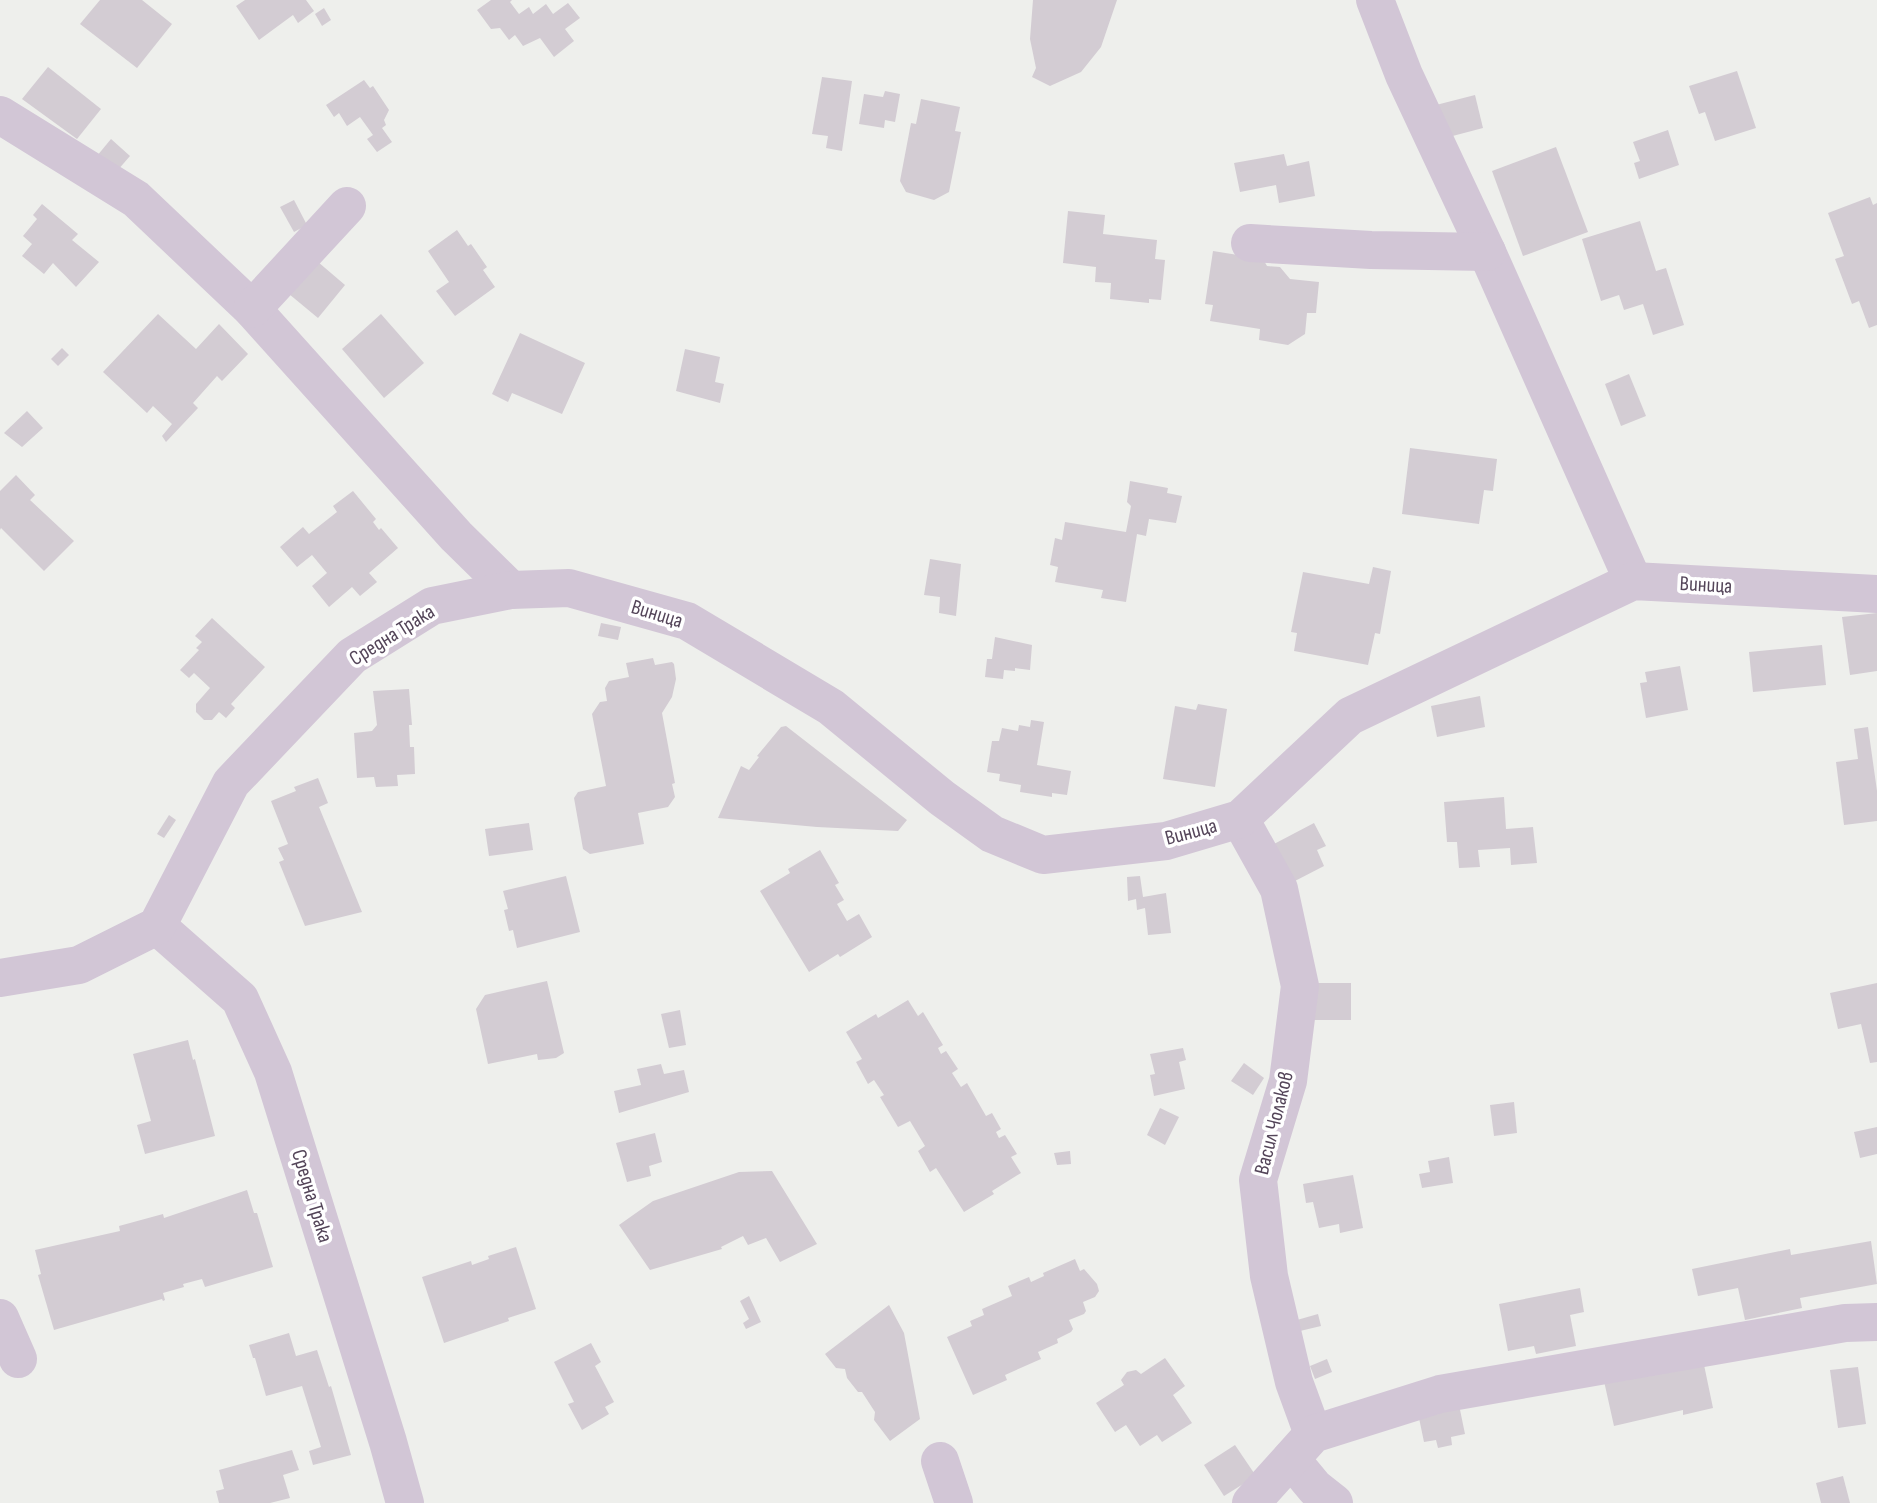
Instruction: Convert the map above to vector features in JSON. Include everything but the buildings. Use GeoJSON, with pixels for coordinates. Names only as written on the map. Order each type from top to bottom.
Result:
{"type":"FeatureCollection","features":[{"type":"Feature","properties":{"kind":"street"},"geometry":{"type":"LineString","coordinates":[[1376,0],[1404,75],[1487,252],[1633,581]]}},
{"type":"Feature","properties":{"kind":"street"},"geometry":{"type":"LineString","coordinates":[[0,115],[136,199],[251,309],[456,536],[511,590]]}},
{"type":"Feature","properties":{"kind":"street"},"geometry":{"type":"LineString","coordinates":[[251,309],[347,206]]}},
{"type":"Feature","properties":{"kind":"street"},"geometry":{"type":"LineString","coordinates":[[1250,243],[1371,250],[1487,252]]}},
{"type":"Feature","properties":{"kind":"street","name":"Виница"},"geometry":{"type":"LineString","coordinates":[[511,590],[569,588],[687,621],[831,707],[942,798],[992,834],[1043,855],[1166,841],[1240,819],[1350,716],[1633,581],[1877,594]]}},
{"type":"Feature","properties":{"kind":"street","name":"Средна Трака"},"geometry":{"type":"LineString","coordinates":[[405,1503],[273,1072],[240,999],[157,926],[231,783],[352,656],[432,606],[511,590]]}},
{"type":"Feature","properties":{"kind":"street","name":"Васил Чолаков"},"geometry":{"type":"LineString","coordinates":[[1240,819],[1279,889],[1300,986],[1287,1081],[1258,1180],[1269,1276],[1294,1382],[1302,1447],[1315,1488],[1334,1503]]}},
{"type":"Feature","properties":{"kind":"street"},"geometry":{"type":"LineString","coordinates":[[0,978],[79,965],[157,926]]}},
{"type":"Feature","properties":{"kind":"street"},"geometry":{"type":"LineString","coordinates":[[0,1318],[18,1359]]}},
{"type":"Feature","properties":{"kind":"street"},"geometry":{"type":"LineString","coordinates":[[1251,1503],[1302,1447],[1440,1394],[1845,1323],[1877,1322]]}},
{"type":"Feature","properties":{"kind":"street"},"geometry":{"type":"LineString","coordinates":[[940,1461],[954,1503]]}}]}
